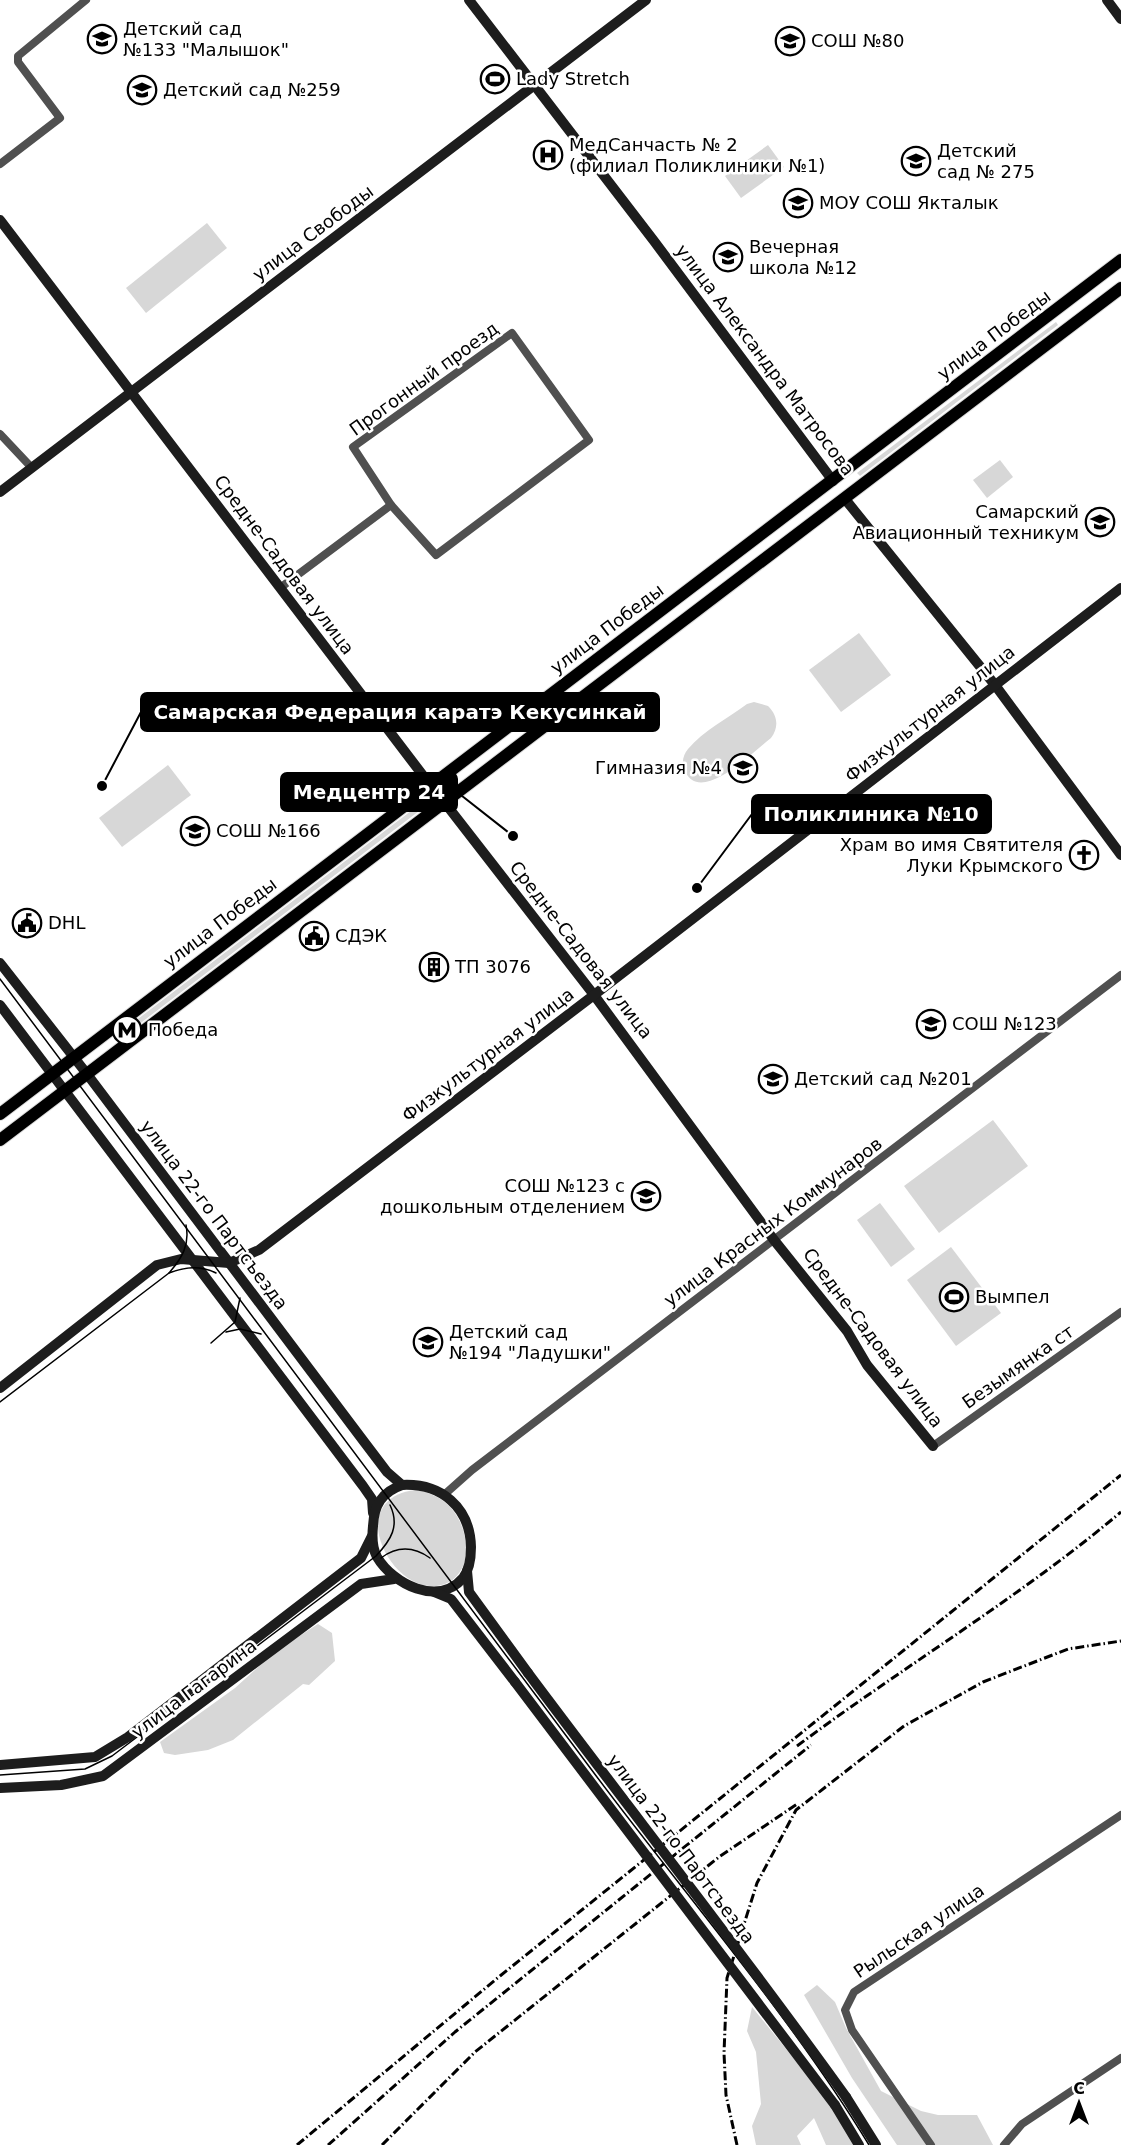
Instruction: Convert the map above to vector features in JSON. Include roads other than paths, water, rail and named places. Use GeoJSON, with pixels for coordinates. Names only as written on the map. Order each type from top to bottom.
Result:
{"type":"FeatureCollection","features":[{"type":"Feature","properties":{"kind":"main road","name":"улица Александра Матросова"},"geometry":{"type":"LineString","coordinates":[[469,0],[654,241],[845,499],[995,685],[1121,855]]}},
{"type":"Feature","properties":{"kind":"main road","name":"улица Свободы"},"geometry":{"type":"LineString","coordinates":[[0,492],[646,0]]}},
{"type":"Feature","properties":{"kind":"main road"},"geometry":{"type":"LineString","coordinates":[[1107,0],[1121,19]]}},
{"type":"Feature","properties":{"kind":"main road","name":"Средне-Садовая улица"},"geometry":{"type":"LineString","coordinates":[[0,220],[431,786],[594,995],[774,1240],[847,1331],[867,1365],[933,1446]]}},
{"type":"Feature","properties":{"kind":"main road","name":"улица Победы"},"geometry":{"type":"LineString","coordinates":[[2,1112],[1121,260]]}},
{"type":"Feature","properties":{"kind":"main road"},"geometry":{"type":"LineString","coordinates":[[0,1140],[1121,288]]}},
{"type":"Feature","properties":{"kind":"main road"},"geometry":{"type":"LineString","coordinates":[[1083,289],[1080,296],[1083,302],[1088,307],[1096,307]]}},
{"type":"Feature","properties":{"kind":"main road"},"geometry":{"type":"LineString","coordinates":[[1052,313],[1064,311],[1068,314],[1069,323],[1066,330]]}},
{"type":"Feature","properties":{"kind":"main road","name":"Физкультурная улица"},"geometry":{"type":"LineString","coordinates":[[0,1388],[156,1265],[181,1259],[230,1263],[259,1250],[594,995],[1121,588]]}},
{"type":"Feature","properties":{"kind":"main road","name":"улица 22-го Партсъезда"},"geometry":{"type":"LineString","coordinates":[[0,963],[87,1074],[364,1443],[387,1472],[402,1485]]}},
{"type":"Feature","properties":{"kind":"main road"},"geometry":{"type":"LineString","coordinates":[[0,1005],[54,1073],[363,1486],[372,1500],[372,1536],[376,1556],[394,1579],[412,1587],[434,1592],[455,1584],[467,1571],[470,1561],[469,1529],[463,1514],[445,1494],[423,1485],[402,1485],[387,1492],[376,1503],[373,1513]]}},
{"type":"Feature","properties":{"kind":"main road"},"geometry":{"type":"LineString","coordinates":[[117,1024],[112,1034],[114,1039],[118,1042],[131,1041]]}},
{"type":"Feature","properties":{"kind":"main road"},"geometry":{"type":"LineString","coordinates":[[2,1112],[17,1107],[22,1110],[24,1115],[19,1126]]}},
{"type":"Feature","properties":{"kind":"main road","name":"улица Гагарина"},"geometry":{"type":"LineString","coordinates":[[0,1765],[95,1757],[128,1737],[362,1558],[372,1536]]}},
{"type":"Feature","properties":{"kind":"main road","name":"улица 22-го Партсъезда"},"geometry":{"type":"LineString","coordinates":[[467,1571],[469,1592],[691,1891],[771,1992],[846,2097],[876,2145]]}},
{"type":"Feature","properties":{"kind":"main road","name":"улица Гагарина"},"geometry":{"type":"LineString","coordinates":[[0,1788],[61,1785],[103,1776],[361,1584],[394,1579]]}},
{"type":"Feature","properties":{"kind":"main road","name":"улица 22-го Партсъезда"},"geometry":{"type":"LineString","coordinates":[[434,1592],[451,1599],[515,1682],[835,2105],[859,2145]]}},
{"type":"Feature","properties":{"kind":"street"},"geometry":{"type":"LineString","coordinates":[[0,164],[60,118],[18,62],[18,56],[86,0]]}},
{"type":"Feature","properties":{"kind":"street","name":"Прогонный проезд"},"geometry":{"type":"LineString","coordinates":[[512,333],[589,440],[436,555],[391,505],[353,447],[512,333]]}},
{"type":"Feature","properties":{"kind":"street"},"geometry":{"type":"LineString","coordinates":[[0,434],[32,468]]}},
{"type":"Feature","properties":{"kind":"street"},"geometry":{"type":"LineString","coordinates":[[280,588],[391,505]]}},
{"type":"Feature","properties":{"kind":"street","name":"улица Красных Коммунаров"},"geometry":{"type":"LineString","coordinates":[[445,1494],[477,1467],[1121,975]]}},
{"type":"Feature","properties":{"kind":"street","name":"Безымянка ст"},"geometry":{"type":"LineString","coordinates":[[933,1446],[1121,1312]]}},
{"type":"Feature","properties":{"kind":"street","name":"Рыльская улица"},"geometry":{"type":"LineString","coordinates":[[931,2145],[852,2030],[845,2010],[854,1992],[1121,1815]]}},
{"type":"Feature","properties":{"kind":"street"},"geometry":{"type":"LineString","coordinates":[[1004,2145],[1022,2124],[1121,2058]]}},
{"type":"Feature","properties":{"kind":"tram line"},"geometry":{"type":"LineString","coordinates":[[0,979],[223,1274],[626,1816],[770,2001],[838,2096],[869,2145]]}},
{"type":"Feature","properties":{"kind":"tram line"},"geometry":{"type":"LineString","coordinates":[[0,1402],[169,1273],[184,1251],[187,1239],[186,1225]]}},
{"type":"Feature","properties":{"kind":"tram line"},"geometry":{"type":"LineString","coordinates":[[169,1273],[192,1268],[216,1273]]}},
{"type":"Feature","properties":{"kind":"tram line"},"geometry":{"type":"LineString","coordinates":[[211,1343],[235,1322],[240,1298]]}},
{"type":"Feature","properties":{"kind":"tram line"},"geometry":{"type":"LineString","coordinates":[[226,1332],[240,1329],[261,1334]]}},
{"type":"Feature","properties":{"kind":"tram line"},"geometry":{"type":"LineString","coordinates":[[0,1775],[85,1769],[112,1756],[376,1556],[390,1538],[394,1526],[390,1505]]}},
{"type":"Feature","properties":{"kind":"tram line"},"geometry":{"type":"LineString","coordinates":[[381,1558],[393,1551],[405,1549],[417,1551],[430,1558]]}},
{"type":"Feature","properties":{"kind":"railway"},"geometry":{"type":"LineString","coordinates":[[297,2145],[500,1976],[1121,1475]]}},
{"type":"Feature","properties":{"kind":"railway"},"geometry":{"type":"LineString","coordinates":[[797,1746],[1002,1603],[1121,1512]]}},
{"type":"Feature","properties":{"kind":"railway"},"geometry":{"type":"LineString","coordinates":[[737,2145],[726,2095],[724,2053],[727,1978],[757,1883],[796,1810],[904,1726],[983,1682],[1068,1649],[1121,1641]]}},
{"type":"Feature","properties":{"kind":"railway"},"geometry":{"type":"LineString","coordinates":[[328,2145],[455,2032],[811,1745]]}},
{"type":"Feature","properties":{"kind":"railway"},"geometry":{"type":"LineString","coordinates":[[382,2145],[475,2052],[719,1857],[797,1804]]}},
{"type":"Feature","properties":{"kind":"place","name":"Детский сад №133 \"Малышок\""},"geometry":{"type":"Point","coordinates":[102,39]}},
{"type":"Feature","properties":{"kind":"place","name":"СОШ №80"},"geometry":{"type":"Point","coordinates":[790,41]}},
{"type":"Feature","properties":{"kind":"place","name":"Lady Stretch"},"geometry":{"type":"Point","coordinates":[495,79]}},
{"type":"Feature","properties":{"kind":"place","name":"Детский сад №259"},"geometry":{"type":"Point","coordinates":[142,90]}},
{"type":"Feature","properties":{"kind":"place","name":"МедСанчасть № 2 (филиал Поликлиники №1)"},"geometry":{"type":"Point","coordinates":[548,155]}},
{"type":"Feature","properties":{"kind":"place","name":"Детский сад № 275"},"geometry":{"type":"Point","coordinates":[916,161]}},
{"type":"Feature","properties":{"kind":"place","name":"МОУ СОШ Якталык"},"geometry":{"type":"Point","coordinates":[798,203]}},
{"type":"Feature","properties":{"kind":"place","name":"Вечерная школа №12"},"geometry":{"type":"Point","coordinates":[728,257]}},
{"type":"Feature","properties":{"kind":"place","name":"Самарский Авиационный техникум"},"geometry":{"type":"Point","coordinates":[1100,522]}},
{"type":"Feature","properties":{"kind":"place","name":"Гимназия №4"},"geometry":{"type":"Point","coordinates":[743,768]}},
{"type":"Feature","properties":{"kind":"place","name":"Самарская Федерация каратэ Кекусинкай"},"geometry":{"type":"Point","coordinates":[102,786]}},
{"type":"Feature","properties":{"kind":"place","name":"СОШ №166"},"geometry":{"type":"Point","coordinates":[195,831]}},
{"type":"Feature","properties":{"kind":"place","name":"Медцентр 24"},"geometry":{"type":"Point","coordinates":[513,836]}},
{"type":"Feature","properties":{"kind":"place","name":"Храм во имя Святителя Луки Крымского"},"geometry":{"type":"Point","coordinates":[1084,855]}},
{"type":"Feature","properties":{"kind":"place","name":"Поликлиника №10"},"geometry":{"type":"Point","coordinates":[697,888]}},
{"type":"Feature","properties":{"kind":"place","name":"DHL"},"geometry":{"type":"Point","coordinates":[27,923]}},
{"type":"Feature","properties":{"kind":"place","name":"СДЭК"},"geometry":{"type":"Point","coordinates":[314,936]}},
{"type":"Feature","properties":{"kind":"place","name":"ТП 3076"},"geometry":{"type":"Point","coordinates":[434,967]}},
{"type":"Feature","properties":{"kind":"place","name":"СОШ №123"},"geometry":{"type":"Point","coordinates":[931,1024]}},
{"type":"Feature","properties":{"kind":"place","name":"Победа"},"geometry":{"type":"Point","coordinates":[127,1030]}},
{"type":"Feature","properties":{"kind":"place","name":"Детский сад №201"},"geometry":{"type":"Point","coordinates":[773,1079]}},
{"type":"Feature","properties":{"kind":"place","name":"СОШ №123 с дошкольным отделением"},"geometry":{"type":"Point","coordinates":[646,1196]}},
{"type":"Feature","properties":{"kind":"place","name":"Вымпел"},"geometry":{"type":"Point","coordinates":[954,1297]}},
{"type":"Feature","properties":{"kind":"place","name":"Детский сад №194 \"Ладушки\""},"geometry":{"type":"Point","coordinates":[428,1342]}}]}
